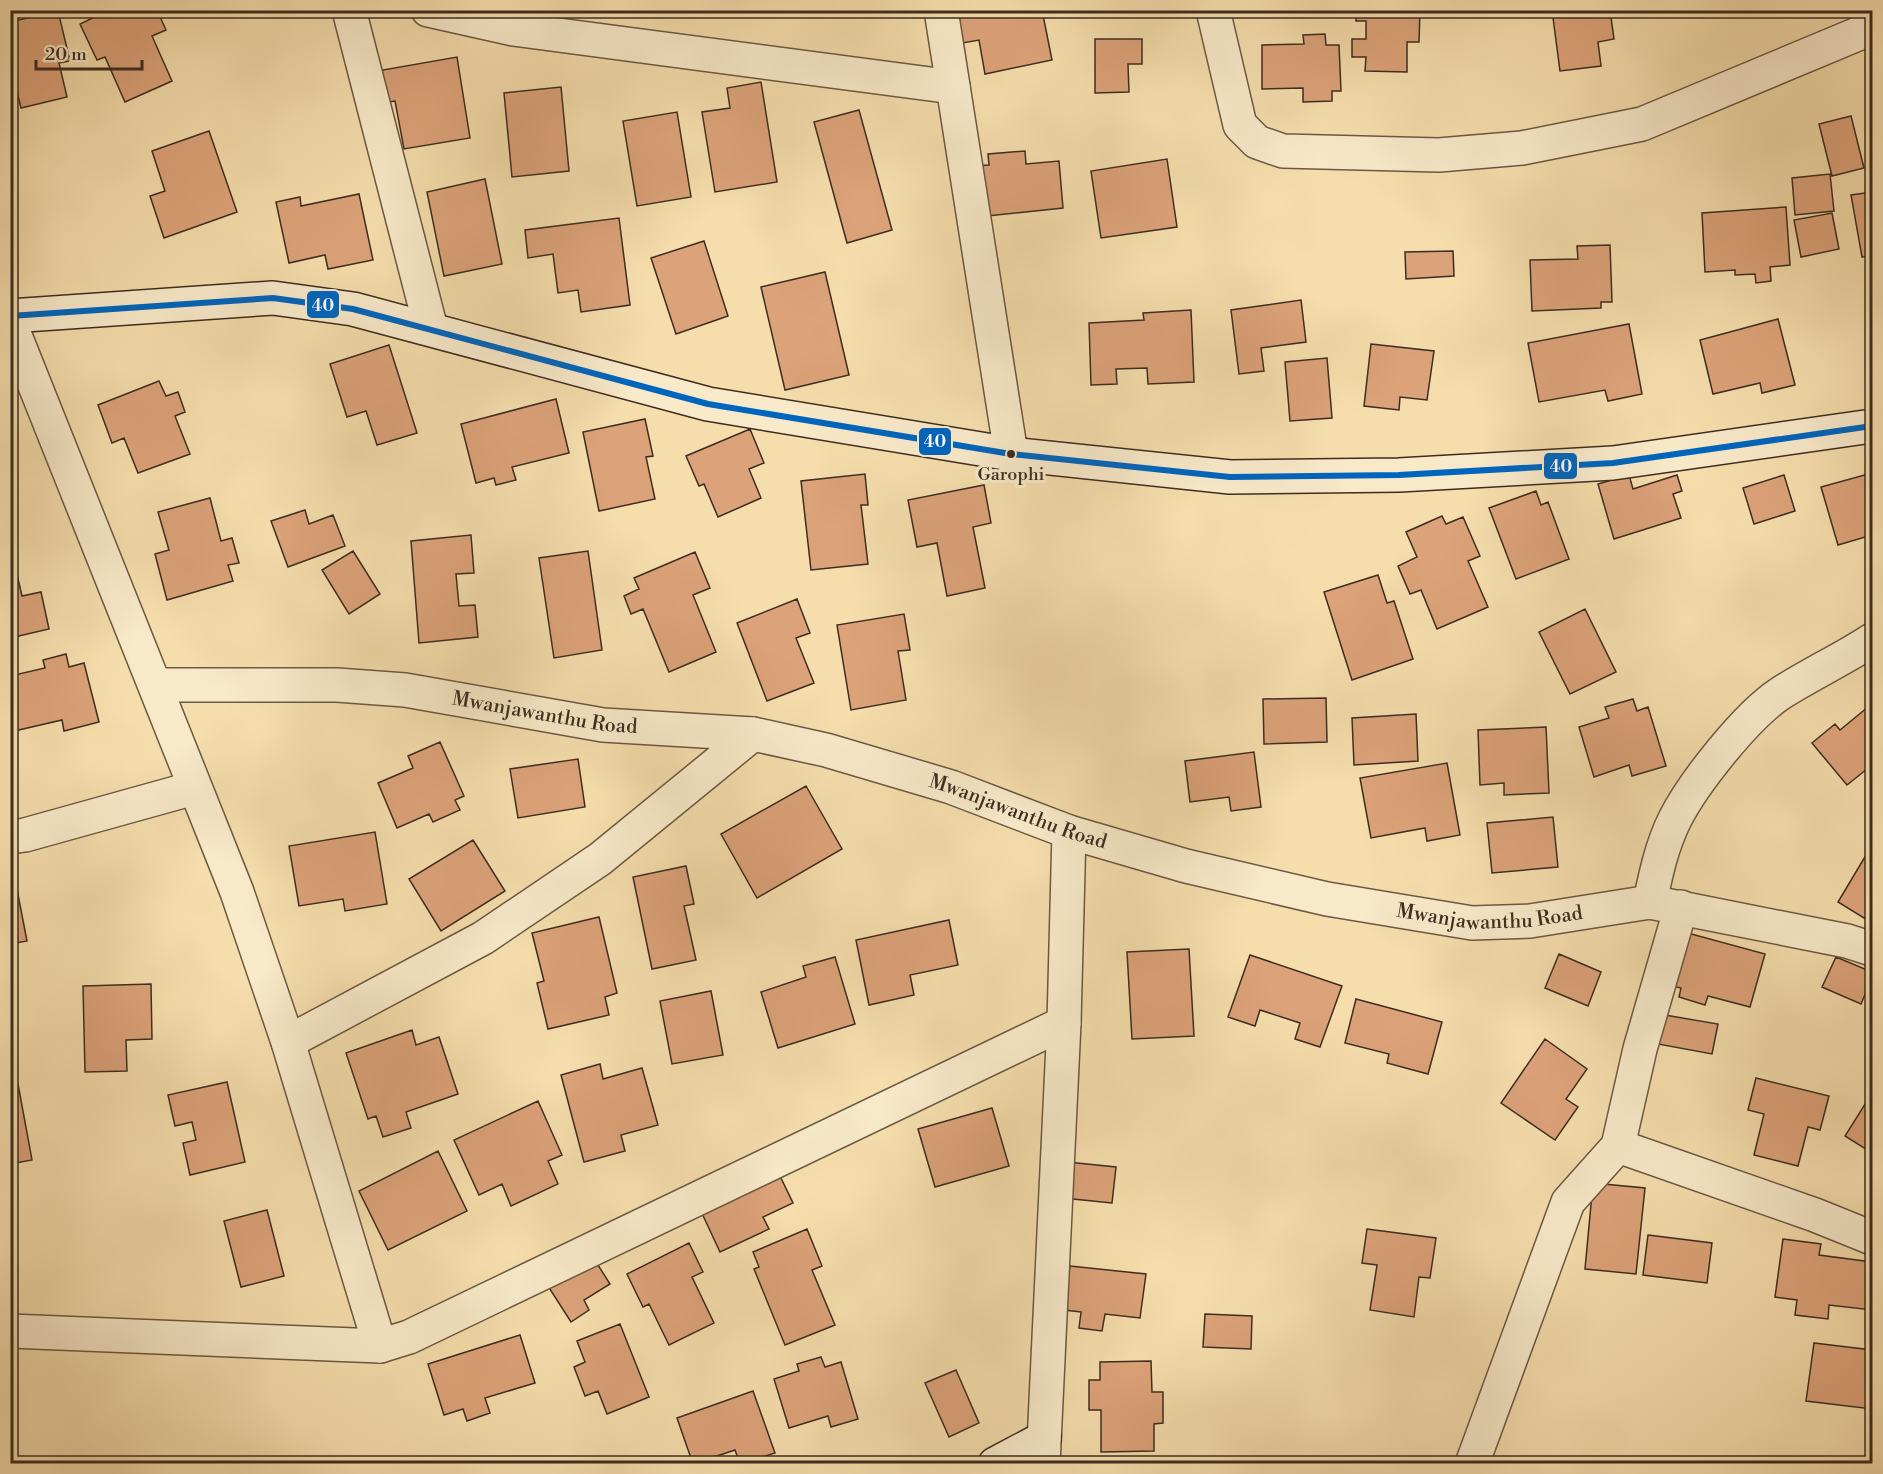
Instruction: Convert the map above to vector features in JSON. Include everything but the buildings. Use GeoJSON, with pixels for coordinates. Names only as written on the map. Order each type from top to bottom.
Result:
{"type":"FeatureCollection","features":[{"type":"Feature","properties":{"kind":"street"},"geometry":{"type":"LineString","coordinates":[[349,10],[430,328]]}},
{"type":"Feature","properties":{"kind":"street"},"geometry":{"type":"LineString","coordinates":[[428,10],[513,29],[953,87]]}},
{"type":"Feature","properties":{"kind":"street"},"geometry":{"type":"LineString","coordinates":[[941,10],[1011,454]]}},
{"type":"Feature","properties":{"kind":"street"},"geometry":{"type":"LineString","coordinates":[[1214,10],[1240,125],[1257,142],[1283,151],[1439,155],[1522,147],[1642,124],[1872,28]]}},
{"type":"Feature","properties":{"kind":"street"},"geometry":{"type":"LineString","coordinates":[[10,316],[273,298],[353,309],[708,404],[1011,454],[1230,477],[1399,475],[1613,464],[1872,426]]}},
{"type":"Feature","properties":{"kind":"street"},"geometry":{"type":"LineString","coordinates":[[10,323],[237,892],[288,1042],[380,1346]]}},
{"type":"Feature","properties":{"kind":"street"},"geometry":{"type":"LineString","coordinates":[[1472,1464],[1568,1202],[1618,1146],[1640,1049],[1665,904],[1659,860],[1675,819],[1704,774],[1744,726],[1780,694],[1872,640]]}},
{"type":"Feature","properties":{"kind":"street","name":"Mwanjawanthu Road"},"geometry":{"type":"LineString","coordinates":[[155,685],[337,685],[405,690],[603,724],[753,734],[826,750],[951,787],[1069,832],[1186,866],[1327,898],[1472,923],[1530,921],[1665,904],[1847,941],[1872,949]]}},
{"type":"Feature","properties":{"kind":"street"},"geometry":{"type":"LineString","coordinates":[[288,1042],[483,938],[600,859],[753,734]]}},
{"type":"Feature","properties":{"kind":"street"},"geometry":{"type":"LineString","coordinates":[[10,837],[25,835],[194,788]]}},
{"type":"Feature","properties":{"kind":"street"},"geometry":{"type":"LineString","coordinates":[[995,1464],[1044,1451],[1064,1023],[1069,832]]}},
{"type":"Feature","properties":{"kind":"street"},"geometry":{"type":"LineString","coordinates":[[10,1331],[380,1346],[410,1337],[1064,1023]]}},
{"type":"Feature","properties":{"kind":"street"},"geometry":{"type":"LineString","coordinates":[[1618,1146],[1815,1215],[1872,1238]]}},
{"type":"Feature","properties":{"kind":"transit line","name":"40"},"geometry":{"type":"LineString","coordinates":[[10,316],[273,298],[353,309],[708,404],[1011,454],[1230,477],[1399,475],[1613,463],[1872,426]]}},
{"type":"Feature","properties":{"kind":"place","name":"Garophi"},"geometry":{"type":"Point","coordinates":[1011,454]}}]}
